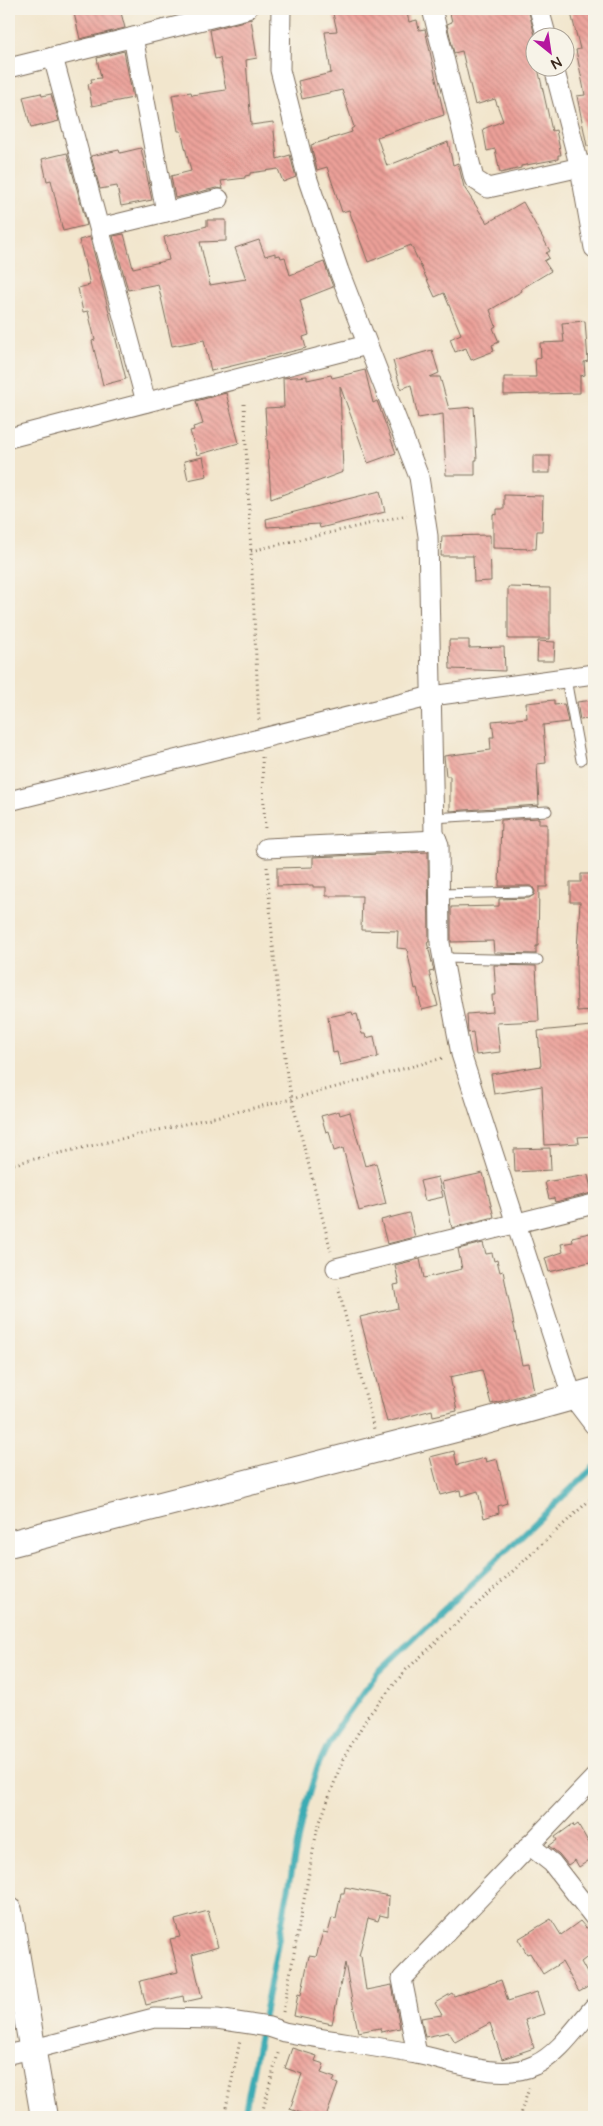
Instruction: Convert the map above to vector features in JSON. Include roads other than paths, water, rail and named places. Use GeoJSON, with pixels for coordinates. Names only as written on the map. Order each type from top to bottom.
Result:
{"type":"FeatureCollection","features":[{"type":"Feature","properties":{"kind":"street"},"geometry":{"type":"LineString","coordinates":[[9,68],[247,9]]}},
{"type":"Feature","properties":{"kind":"street"},"geometry":{"type":"LineString","coordinates":[[281,9],[280,70],[308,180],[338,271],[419,477],[425,510],[428,536],[433,818],[434,833],[440,845],[440,943],[460,1054],[514,1224],[583,1393],[594,1426]]}},
{"type":"Feature","properties":{"kind":"street"},"geometry":{"type":"LineString","coordinates":[[432,9],[474,179],[488,188],[587,166]]}},
{"type":"Feature","properties":{"kind":"street"},"geometry":{"type":"LineString","coordinates":[[540,9],[545,28]]}},
{"type":"Feature","properties":{"kind":"street"},"geometry":{"type":"LineString","coordinates":[[133,37],[166,212]]}},
{"type":"Feature","properties":{"kind":"street"},"geometry":{"type":"LineString","coordinates":[[52,57],[146,402]]}},
{"type":"Feature","properties":{"kind":"street"},"geometry":{"type":"LineString","coordinates":[[557,78],[587,166],[594,248]]}},
{"type":"Feature","properties":{"kind":"street"},"geometry":{"type":"LineString","coordinates":[[100,228],[219,199]]}},
{"type":"Feature","properties":{"kind":"street"},"geometry":{"type":"LineString","coordinates":[[9,438],[366,345]]}},
{"type":"Feature","properties":{"kind":"street"},"geometry":{"type":"LineString","coordinates":[[9,801],[432,696],[594,674]]}},
{"type":"Feature","properties":{"kind":"street"},"geometry":{"type":"LineString","coordinates":[[266,848],[437,840]]}},
{"type":"Feature","properties":{"kind":"street"},"geometry":{"type":"LineString","coordinates":[[336,1268],[594,1204]]}},
{"type":"Feature","properties":{"kind":"street"},"geometry":{"type":"LineString","coordinates":[[9,1544],[479,1423],[583,1393]]}},
{"type":"Feature","properties":{"kind":"street"},"geometry":{"type":"LineString","coordinates":[[417,2054],[402,1979],[594,1778]]}},
{"type":"Feature","properties":{"kind":"street"},"geometry":{"type":"LineString","coordinates":[[529,1845],[552,1863],[594,1917]]}},
{"type":"Feature","properties":{"kind":"street"},"geometry":{"type":"LineString","coordinates":[[9,1911],[34,2049],[44,2117]]}},
{"type":"Feature","properties":{"kind":"street"},"geometry":{"type":"LineString","coordinates":[[9,2054],[154,2018],[218,2019],[417,2054],[485,2070],[513,2071],[535,2066],[556,2050],[594,2007]]}},
{"type":"Feature","properties":{"kind":"lane"},"geometry":{"type":"LineString","coordinates":[[566,679],[581,760]]}},
{"type":"Feature","properties":{"kind":"lane"},"geometry":{"type":"LineString","coordinates":[[433,818],[547,811]]}},
{"type":"Feature","properties":{"kind":"lane"},"geometry":{"type":"LineString","coordinates":[[440,894],[529,892]]}},
{"type":"Feature","properties":{"kind":"lane"},"geometry":{"type":"LineString","coordinates":[[443,958],[538,960]]}},
{"type":"Feature","properties":{"kind":"waterway"},"geometry":{"type":"LineString","coordinates":[[244,2117],[303,1814],[317,1768],[333,1734],[378,1672],[594,1467]]}}]}
